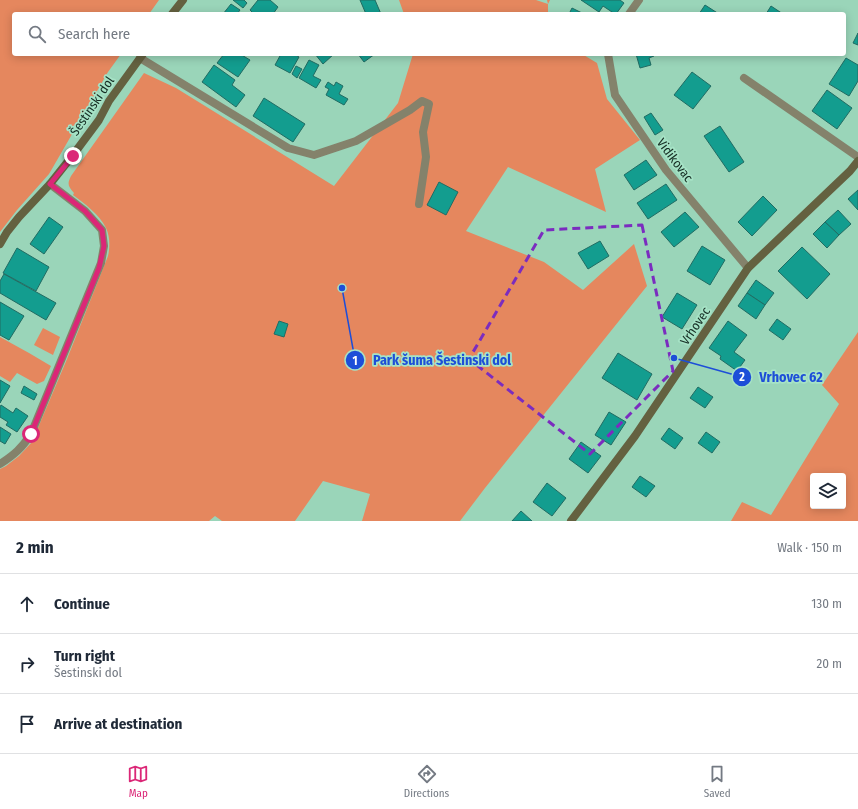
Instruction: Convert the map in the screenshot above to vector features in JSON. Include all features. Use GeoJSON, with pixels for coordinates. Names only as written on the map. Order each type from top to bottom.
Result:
{"type":"FeatureCollection","features":[{"type":"Feature","properties":{"kind":"street"},"geometry":{"type":"LineString","coordinates":[[174,12],[183,0]]}},
{"type":"Feature","properties":{"kind":"street"},"geometry":{"type":"LineString","coordinates":[[630,12],[639,0]]}},
{"type":"Feature","properties":{"kind":"street"},"geometry":{"type":"LineString","coordinates":[[141,56],[288,148],[314,155],[356,141],[410,110],[422,101],[429,104],[423,132],[426,157],[419,204]]}},
{"type":"Feature","properties":{"kind":"street","name":"Šestinski dol"},"geometry":{"type":"LineString","coordinates":[[0,244],[19,217],[50,184],[73,156],[99,120],[109,101],[141,56]]}},
{"type":"Feature","properties":{"kind":"street","name":"Vidikovac"},"geometry":{"type":"LineString","coordinates":[[608,56],[616,95],[666,170],[748,268]]}},
{"type":"Feature","properties":{"kind":"street"},"geometry":{"type":"LineString","coordinates":[[744,78],[858,157]]}},
{"type":"Feature","properties":{"kind":"street","name":"Vrhovec"},"geometry":{"type":"LineString","coordinates":[[571,521],[635,436],[748,268],[850,171],[858,161]]}},
{"type":"Feature","properties":{"kind":"street"},"geometry":{"type":"LineString","coordinates":[[0,464],[18,452],[31,434],[101,263],[104,246],[102,230],[85,211],[50,184]]}},
{"type":"Feature","properties":{"kind":"highlighted area"},"geometry":{"type":"Polygon","coordinates":[[[642,225],[673,371],[590,454],[469,359],[544,230],[642,225]]]}},
{"type":"Feature","properties":{"kind":"shaded area"},"geometry":{"type":"Polygon","coordinates":[[[0,0],[159,0],[150,12],[12,12],[12,56],[120,56],[108,72],[49,174],[17,210],[0,232],[0,0]]]}},
{"type":"Feature","properties":{"kind":"shaded area"},"geometry":{"type":"Polygon","coordinates":[[[399,0],[536,0],[548,4],[548,12],[403,12],[399,0]]]}},
{"type":"Feature","properties":{"kind":"shaded area"},"geometry":{"type":"Polygon","coordinates":[[[412,56],[585,56],[597,63],[607,99],[640,140],[595,169],[606,212],[508,167],[466,231],[544,262],[583,290],[634,244],[647,286],[460,521],[362,521],[370,494],[323,481],[295,521],[222,521],[215,516],[209,521],[0,521],[0,469],[19,456],[32,442],[108,256],[109,242],[106,228],[96,214],[73,195],[74,193],[69,187],[69,181],[71,176],[144,73],[176,88],[334,186],[398,103],[412,56]]]}},
{"type":"Feature","properties":{"kind":"shaded area"},"geometry":{"type":"Polygon","coordinates":[[[43,328],[60,337],[53,355],[34,345],[43,328]]]}},
{"type":"Feature","properties":{"kind":"shaded area"},"geometry":{"type":"Polygon","coordinates":[[[858,332],[858,521],[731,521],[742,502],[771,515],[839,404],[822,385],[858,332]]]}},
{"type":"Feature","properties":{"kind":"shaded area"},"geometry":{"type":"Polygon","coordinates":[[[0,337],[51,366],[44,381],[37,384],[17,373],[10,382],[0,376],[0,337]]]}},
{"type":"Feature","properties":{"kind":"building"},"geometry":{"type":"Polygon","coordinates":[[[233,0],[244,0],[247,3],[243,8],[233,0]]]}},
{"type":"Feature","properties":{"kind":"building"},"geometry":{"type":"Polygon","coordinates":[[[258,0],[270,0],[278,7],[274,12],[252,12],[250,10],[258,0]]]}},
{"type":"Feature","properties":{"kind":"building"},"geometry":{"type":"Polygon","coordinates":[[[360,0],[375,0],[380,12],[365,12],[360,0]]]}},
{"type":"Feature","properties":{"kind":"building"},"geometry":{"type":"Polygon","coordinates":[[[581,0],[620,0],[624,3],[617,12],[612,12],[603,6],[599,12],[581,0]]]}},
{"type":"Feature","properties":{"kind":"building"},"geometry":{"type":"Polygon","coordinates":[[[231,4],[240,10],[238,12],[225,12],[231,4]]]}},
{"type":"Feature","properties":{"kind":"building"},"geometry":{"type":"Polygon","coordinates":[[[705,5],[716,12],[700,12],[705,5]]]}},
{"type":"Feature","properties":{"kind":"building"},"geometry":{"type":"Polygon","coordinates":[[[771,6],[780,12],[767,12],[771,6]]]}},
{"type":"Feature","properties":{"kind":"building"},"geometry":{"type":"Polygon","coordinates":[[[572,8],[580,12],[570,12],[572,8]]]}},
{"type":"Feature","properties":{"kind":"building"},"geometry":{"type":"Polygon","coordinates":[[[858,33],[858,45],[853,43],[858,33]]]}},
{"type":"Feature","properties":{"kind":"building"},"geometry":{"type":"Polygon","coordinates":[[[222,56],[243,56],[250,60],[238,77],[217,63],[222,56]]]}},
{"type":"Feature","properties":{"kind":"building"},"geometry":{"type":"Polygon","coordinates":[[[280,56],[299,57],[290,73],[275,65],[280,56]]]}},
{"type":"Feature","properties":{"kind":"building"},"geometry":{"type":"Polygon","coordinates":[[[317,56],[332,56],[323,64],[317,56]]]}},
{"type":"Feature","properties":{"kind":"building"},"geometry":{"type":"Polygon","coordinates":[[[360,56],[372,56],[364,62],[360,56]]]}},
{"type":"Feature","properties":{"kind":"building"},"geometry":{"type":"Polygon","coordinates":[[[637,56],[654,56],[649,58],[651,65],[640,68],[637,56]]]}},
{"type":"Feature","properties":{"kind":"building"},"geometry":{"type":"Polygon","coordinates":[[[846,58],[858,65],[858,81],[849,96],[829,84],[846,58]]]}},
{"type":"Feature","properties":{"kind":"building"},"geometry":{"type":"Polygon","coordinates":[[[309,60],[319,65],[313,76],[321,80],[316,88],[299,78],[309,60]]]}},
{"type":"Feature","properties":{"kind":"building"},"geometry":{"type":"Polygon","coordinates":[[[214,65],[235,80],[232,85],[245,95],[236,107],[202,82],[214,65]]]}},
{"type":"Feature","properties":{"kind":"building"},"geometry":{"type":"Polygon","coordinates":[[[296,66],[302,69],[297,78],[292,74],[296,66]]]}},
{"type":"Feature","properties":{"kind":"building"},"geometry":{"type":"Polygon","coordinates":[[[692,72],[711,86],[693,109],[674,95],[692,72]]]}},
{"type":"Feature","properties":{"kind":"building"},"geometry":{"type":"Polygon","coordinates":[[[328,82],[334,86],[336,82],[343,86],[339,94],[348,99],[344,105],[326,95],[329,89],[325,87],[328,82]]]}},
{"type":"Feature","properties":{"kind":"building"},"geometry":{"type":"Polygon","coordinates":[[[827,90],[852,108],[837,129],[812,111],[827,90]]]}},
{"type":"Feature","properties":{"kind":"building"},"geometry":{"type":"Polygon","coordinates":[[[264,98],[305,124],[293,142],[253,116],[264,98]]]}},
{"type":"Feature","properties":{"kind":"building"},"geometry":{"type":"Polygon","coordinates":[[[651,113],[663,130],[655,135],[644,117],[651,113]]]}},
{"type":"Feature","properties":{"kind":"building"},"geometry":{"type":"Polygon","coordinates":[[[720,126],[744,162],[729,172],[704,136],[720,126]]]}},
{"type":"Feature","properties":{"kind":"building"},"geometry":{"type":"Polygon","coordinates":[[[646,160],[657,175],[634,190],[624,175],[646,160]]]}},
{"type":"Feature","properties":{"kind":"building"},"geometry":{"type":"Polygon","coordinates":[[[439,182],[458,192],[446,215],[427,205],[439,182]]]}},
{"type":"Feature","properties":{"kind":"building"},"geometry":{"type":"Polygon","coordinates":[[[666,184],[677,200],[648,219],[637,203],[666,184]]]}},
{"type":"Feature","properties":{"kind":"building"},"geometry":{"type":"Polygon","coordinates":[[[858,190],[858,210],[848,199],[858,190]]]}},
{"type":"Feature","properties":{"kind":"building"},"geometry":{"type":"Polygon","coordinates":[[[763,196],[777,210],[752,236],[738,222],[763,196]]]}},
{"type":"Feature","properties":{"kind":"building"},"geometry":{"type":"Polygon","coordinates":[[[838,210],[851,224],[839,235],[825,222],[838,210]]]}},
{"type":"Feature","properties":{"kind":"building"},"geometry":{"type":"Polygon","coordinates":[[[685,212],[699,227],[674,247],[661,232],[685,212]]]}},
{"type":"Feature","properties":{"kind":"building"},"geometry":{"type":"Polygon","coordinates":[[[49,217],[63,227],[44,254],[30,244],[49,217]]]}},
{"type":"Feature","properties":{"kind":"building"},"geometry":{"type":"Polygon","coordinates":[[[825,222],[839,235],[827,248],[813,234],[825,222]]]}},
{"type":"Feature","properties":{"kind":"building"},"geometry":{"type":"Polygon","coordinates":[[[600,241],[609,256],[588,269],[578,253],[600,241]]]}},
{"type":"Feature","properties":{"kind":"building"},"geometry":{"type":"Polygon","coordinates":[[[702,246],[725,260],[710,285],[687,271],[702,246]]]}},
{"type":"Feature","properties":{"kind":"building"},"geometry":{"type":"Polygon","coordinates":[[[802,247],[830,274],[807,299],[778,271],[802,247]]]}},
{"type":"Feature","properties":{"kind":"building"},"geometry":{"type":"Polygon","coordinates":[[[17,248],[49,267],[36,291],[3,273],[17,248]]]}},
{"type":"Feature","properties":{"kind":"building"},"geometry":{"type":"Polygon","coordinates":[[[4,274],[56,303],[46,320],[0,293],[0,281],[4,274]]]}},
{"type":"Feature","properties":{"kind":"building"},"geometry":{"type":"Polygon","coordinates":[[[756,280],[774,293],[765,305],[747,293],[756,280]]]}},
{"type":"Feature","properties":{"kind":"building"},"geometry":{"type":"Polygon","coordinates":[[[677,293],[697,305],[682,329],[662,317],[677,293]]]}},
{"type":"Feature","properties":{"kind":"building"},"geometry":{"type":"Polygon","coordinates":[[[747,293],[765,305],[756,319],[738,306],[747,293]]]}},
{"type":"Feature","properties":{"kind":"building"},"geometry":{"type":"Polygon","coordinates":[[[0,302],[24,316],[9,340],[0,335],[0,302]]]}},
{"type":"Feature","properties":{"kind":"building"},"geometry":{"type":"Polygon","coordinates":[[[777,319],[791,329],[783,340],[769,330],[777,319]]]}},
{"type":"Feature","properties":{"kind":"building"},"geometry":{"type":"Polygon","coordinates":[[[279,321],[288,324],[284,337],[274,334],[279,321]]]}},
{"type":"Feature","properties":{"kind":"building"},"geometry":{"type":"Polygon","coordinates":[[[728,321],[747,335],[734,352],[745,360],[737,371],[720,359],[721,356],[709,348],[728,321]]]}},
{"type":"Feature","properties":{"kind":"building"},"geometry":{"type":"Polygon","coordinates":[[[618,353],[652,374],[637,400],[602,378],[618,353]]]}},
{"type":"Feature","properties":{"kind":"building"},"geometry":{"type":"Polygon","coordinates":[[[0,380],[10,386],[0,403],[0,380]]]}},
{"type":"Feature","properties":{"kind":"building"},"geometry":{"type":"Polygon","coordinates":[[[24,386],[37,394],[34,400],[21,393],[24,386]]]}},
{"type":"Feature","properties":{"kind":"building"},"geometry":{"type":"Polygon","coordinates":[[[698,387],[713,397],[705,408],[690,398],[698,387]]]}},
{"type":"Feature","properties":{"kind":"building"},"geometry":{"type":"Polygon","coordinates":[[[1,405],[13,413],[16,408],[28,416],[17,432],[6,425],[8,422],[0,417],[1,405]]]}},
{"type":"Feature","properties":{"kind":"building"},"geometry":{"type":"Polygon","coordinates":[[[609,412],[626,422],[611,445],[595,435],[609,412]]]}},
{"type":"Feature","properties":{"kind":"building"},"geometry":{"type":"Polygon","coordinates":[[[0,427],[11,434],[5,444],[0,441],[0,427]]]}},
{"type":"Feature","properties":{"kind":"building"},"geometry":{"type":"Polygon","coordinates":[[[669,428],[683,438],[675,449],[661,439],[669,428]]]}},
{"type":"Feature","properties":{"kind":"building"},"geometry":{"type":"Polygon","coordinates":[[[706,432],[720,442],[712,453],[698,443],[706,432]]]}},
{"type":"Feature","properties":{"kind":"building"},"geometry":{"type":"Polygon","coordinates":[[[581,442],[601,456],[588,473],[569,459],[581,442]]]}},
{"type":"Feature","properties":{"kind":"building"},"geometry":{"type":"Polygon","coordinates":[[[640,476],[655,486],[646,497],[632,487],[640,476]]]}},
{"type":"Feature","properties":{"kind":"building"},"geometry":{"type":"Polygon","coordinates":[[[547,483],[566,498],[552,516],[533,502],[547,483]]]}},
{"type":"Feature","properties":{"kind":"building"},"geometry":{"type":"Polygon","coordinates":[[[521,511],[532,521],[512,521],[521,511]]]}},
{"type":"Feature","properties":{"kind":"place","name":"Park šuma Šestinski dol"},"geometry":{"type":"Point","coordinates":[342,288]}},
{"type":"Feature","properties":{"kind":"place","name":"Vrhovec 62"},"geometry":{"type":"Point","coordinates":[674,358]}},
{"type":"Feature","properties":{"kind":"route"},"geometry":{"type":"LineString","coordinates":[[31,434],[101,263],[104,246],[102,230],[85,211],[50,184],[73,156]]}}]}
